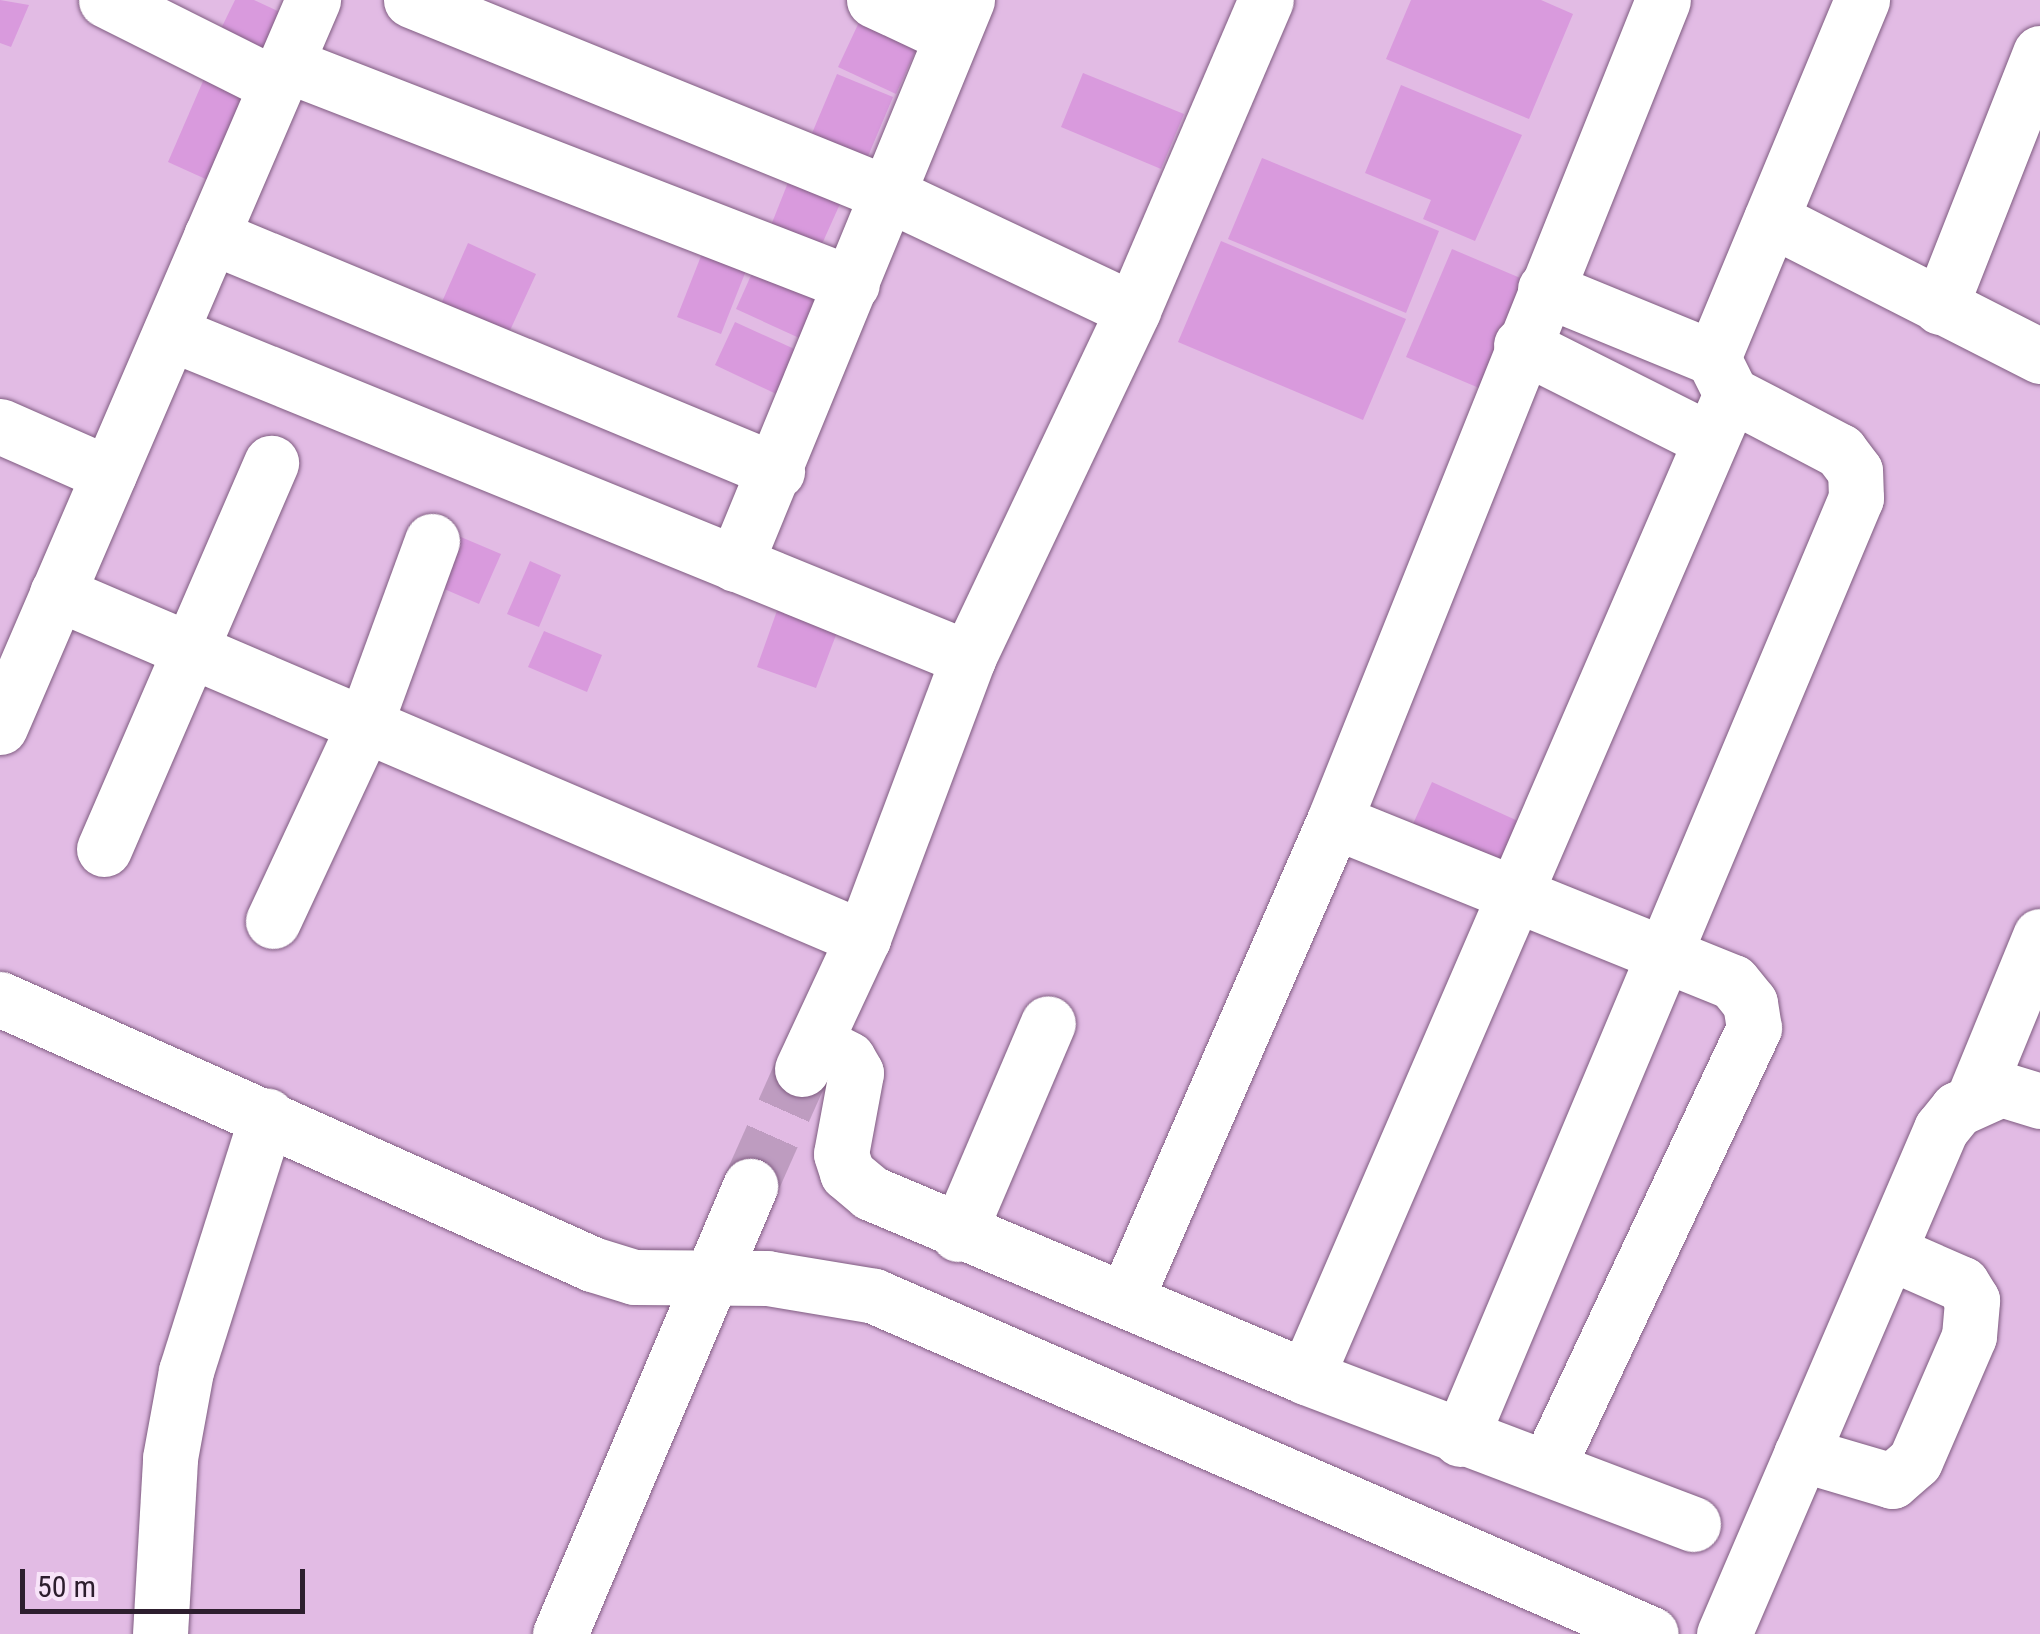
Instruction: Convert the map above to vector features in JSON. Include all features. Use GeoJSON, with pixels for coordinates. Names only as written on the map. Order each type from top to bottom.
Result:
{"type":"FeatureCollection","features":[{"type":"Feature","properties":{"kind":"street"},"geometry":{"type":"LineString","coordinates":[[106,0],[281,74],[852,284]]}},
{"type":"Feature","properties":{"kind":"street"},"geometry":{"type":"LineString","coordinates":[[0,727],[14,653],[57,593],[313,0]]}},
{"type":"Feature","properties":{"kind":"street"},"geometry":{"type":"LineString","coordinates":[[411,0],[886,194],[1132,310]]}},
{"type":"Feature","properties":{"kind":"street"},"geometry":{"type":"LineString","coordinates":[[735,564],[777,471],[959,18],[874,0]]}},
{"type":"Feature","properties":{"kind":"street"},"geometry":{"type":"LineString","coordinates":[[1266,0],[1132,310],[968,658],[862,938],[808,1055],[848,1059],[856,1073],[841,1154],[846,1173],[871,1193],[958,1234],[1126,1298],[1306,1377],[1460,1439],[1548,1466],[1693,1524]]}},
{"type":"Feature","properties":{"kind":"street"},"geometry":{"type":"LineString","coordinates":[[1126,1298],[1334,821],[1662,0]]}},
{"type":"Feature","properties":{"kind":"street"},"geometry":{"type":"LineString","coordinates":[[1306,1377],[1516,896],[1718,398],[1771,219],[1862,0]]}},
{"type":"Feature","properties":{"kind":"street"},"geometry":{"type":"LineString","coordinates":[[1940,307],[2040,53]]}},
{"type":"Feature","properties":{"kind":"street"},"geometry":{"type":"LineString","coordinates":[[1771,219],[2040,356]]}},
{"type":"Feature","properties":{"kind":"street"},"geometry":{"type":"LineString","coordinates":[[212,236],[777,471]]}},
{"type":"Feature","properties":{"kind":"street"},"geometry":{"type":"LineString","coordinates":[[1544,289],[1718,398]]}},
{"type":"Feature","properties":{"kind":"street"},"geometry":{"type":"LineString","coordinates":[[170,333],[968,658]]}},
{"type":"Feature","properties":{"kind":"street"},"geometry":{"type":"LineString","coordinates":[[1460,1439],[1670,954],[1856,498],[1856,472],[1840,451],[1718,398],[1522,345]]}},
{"type":"Feature","properties":{"kind":"street"},"geometry":{"type":"LineString","coordinates":[[0,426],[108,474]]}},
{"type":"Feature","properties":{"kind":"street"},"geometry":{"type":"LineString","coordinates":[[104,849],[271,463]]}},
{"type":"Feature","properties":{"kind":"street"},"geometry":{"type":"LineString","coordinates":[[273,921],[364,724],[432,541]]}},
{"type":"Feature","properties":{"kind":"street"},"geometry":{"type":"LineString","coordinates":[[57,593],[862,938]]}},
{"type":"Feature","properties":{"kind":"street"},"geometry":{"type":"LineString","coordinates":[[1334,821],[1670,954],[1732,982],[1750,1003],[1754,1028],[1548,1466]]}},
{"type":"Feature","properties":{"kind":"street"},"geometry":{"type":"LineString","coordinates":[[1724,1634],[1941,1129],[1974,1097],[2040,936]]}},
{"type":"Feature","properties":{"kind":"street"},"geometry":{"type":"LineString","coordinates":[[0,998],[592,1264],[634,1277],[797,1281],[874,1296],[1652,1634]]}},
{"type":"Feature","properties":{"kind":"street"},"geometry":{"type":"LineString","coordinates":[[958,1234],[1048,1023]]}},
{"type":"Feature","properties":{"kind":"street"},"geometry":{"type":"LineString","coordinates":[[1974,1097],[2000,1089],[2040,1101]]}},
{"type":"Feature","properties":{"kind":"street"},"geometry":{"type":"LineString","coordinates":[[160,1634],[170,1458],[186,1371],[267,1116]]}},
{"type":"Feature","properties":{"kind":"street"},"geometry":{"type":"LineString","coordinates":[[560,1634],[750,1186]]}},
{"type":"Feature","properties":{"kind":"street"},"geometry":{"type":"LineString","coordinates":[[1802,1454],[1892,1481],[1916,1461],[1969,1336],[1972,1300],[1962,1284],[1889,1252]]}},
{"type":"Feature","properties":{"kind":"building"},"geometry":{"type":"Polygon","coordinates":[[[0,0],[29,5],[11,47],[0,43],[0,0]]]}},
{"type":"Feature","properties":{"kind":"building"},"geometry":{"type":"Polygon","coordinates":[[[235,0],[254,0],[295,19],[272,66],[216,39],[235,0]]]}},
{"type":"Feature","properties":{"kind":"building"},"geometry":{"type":"Polygon","coordinates":[[[1411,0],[1541,0],[1573,14],[1529,119],[1386,59],[1411,0]]]}},
{"type":"Feature","properties":{"kind":"building"},"geometry":{"type":"Polygon","coordinates":[[[868,3],[925,30],[896,94],[838,67],[868,3]]]}},
{"type":"Feature","properties":{"kind":"building"},"geometry":{"type":"Polygon","coordinates":[[[210,65],[264,88],[221,186],[168,162],[210,65]]]}},
{"type":"Feature","properties":{"kind":"building"},"geometry":{"type":"Polygon","coordinates":[[[1083,73],[1184,114],[1161,169],[1061,127],[1083,73]]]}},
{"type":"Feature","properties":{"kind":"building"},"geometry":{"type":"Polygon","coordinates":[[[837,74],[893,97],[866,161],[810,138],[837,74]]]}},
{"type":"Feature","properties":{"kind":"building"},"geometry":{"type":"Polygon","coordinates":[[[1401,85],[1522,135],[1475,241],[1423,219],[1431,200],[1365,173],[1401,85]]]}},
{"type":"Feature","properties":{"kind":"building"},"geometry":{"type":"Polygon","coordinates":[[[1262,158],[1439,231],[1406,313],[1228,239],[1262,158]]]}},
{"type":"Feature","properties":{"kind":"building"},"geometry":{"type":"Polygon","coordinates":[[[791,175],[844,195],[813,264],[764,243],[791,175]]]}},
{"type":"Feature","properties":{"kind":"building"},"geometry":{"type":"Polygon","coordinates":[[[1221,241],[1406,319],[1363,420],[1178,342],[1221,241]]]}},
{"type":"Feature","properties":{"kind":"building"},"geometry":{"type":"Polygon","coordinates":[[[468,243],[536,274],[501,350],[434,320],[468,243]]]}},
{"type":"Feature","properties":{"kind":"building"},"geometry":{"type":"Polygon","coordinates":[[[705,246],[749,263],[721,334],[677,317],[705,246]]]}},
{"type":"Feature","properties":{"kind":"building"},"geometry":{"type":"Polygon","coordinates":[[[1452,249],[1525,280],[1479,388],[1406,357],[1452,249]]]}},
{"type":"Feature","properties":{"kind":"building"},"geometry":{"type":"Polygon","coordinates":[[[757,262],[841,300],[819,347],[736,309],[757,262]]]}},
{"type":"Feature","properties":{"kind":"building"},"geometry":{"type":"Polygon","coordinates":[[[735,322],[812,357],[791,401],[715,365],[735,322]]]}},
{"type":"Feature","properties":{"kind":"building"},"geometry":{"type":"Polygon","coordinates":[[[449,532],[501,554],[479,604],[428,582],[449,532]]]}},
{"type":"Feature","properties":{"kind":"building"},"geometry":{"type":"Polygon","coordinates":[[[530,561],[561,575],[539,627],[507,614],[530,561]]]}},
{"type":"Feature","properties":{"kind":"building"},"geometry":{"type":"Polygon","coordinates":[[[779,605],[839,627],[816,688],[757,667],[779,605]]]}},
{"type":"Feature","properties":{"kind":"building"},"geometry":{"type":"Polygon","coordinates":[[[544,631],[602,655],[587,692],[528,667],[544,631]]]}},
{"type":"Feature","properties":{"kind":"building"},"geometry":{"type":"Polygon","coordinates":[[[1432,782],[1518,821],[1493,874],[1408,835],[1432,782]]]}},
{"type":"Feature","properties":{"kind":"tunnel"},"geometry":{"type":"LineString","coordinates":[[750,1186],[802,1069]]}}]}
